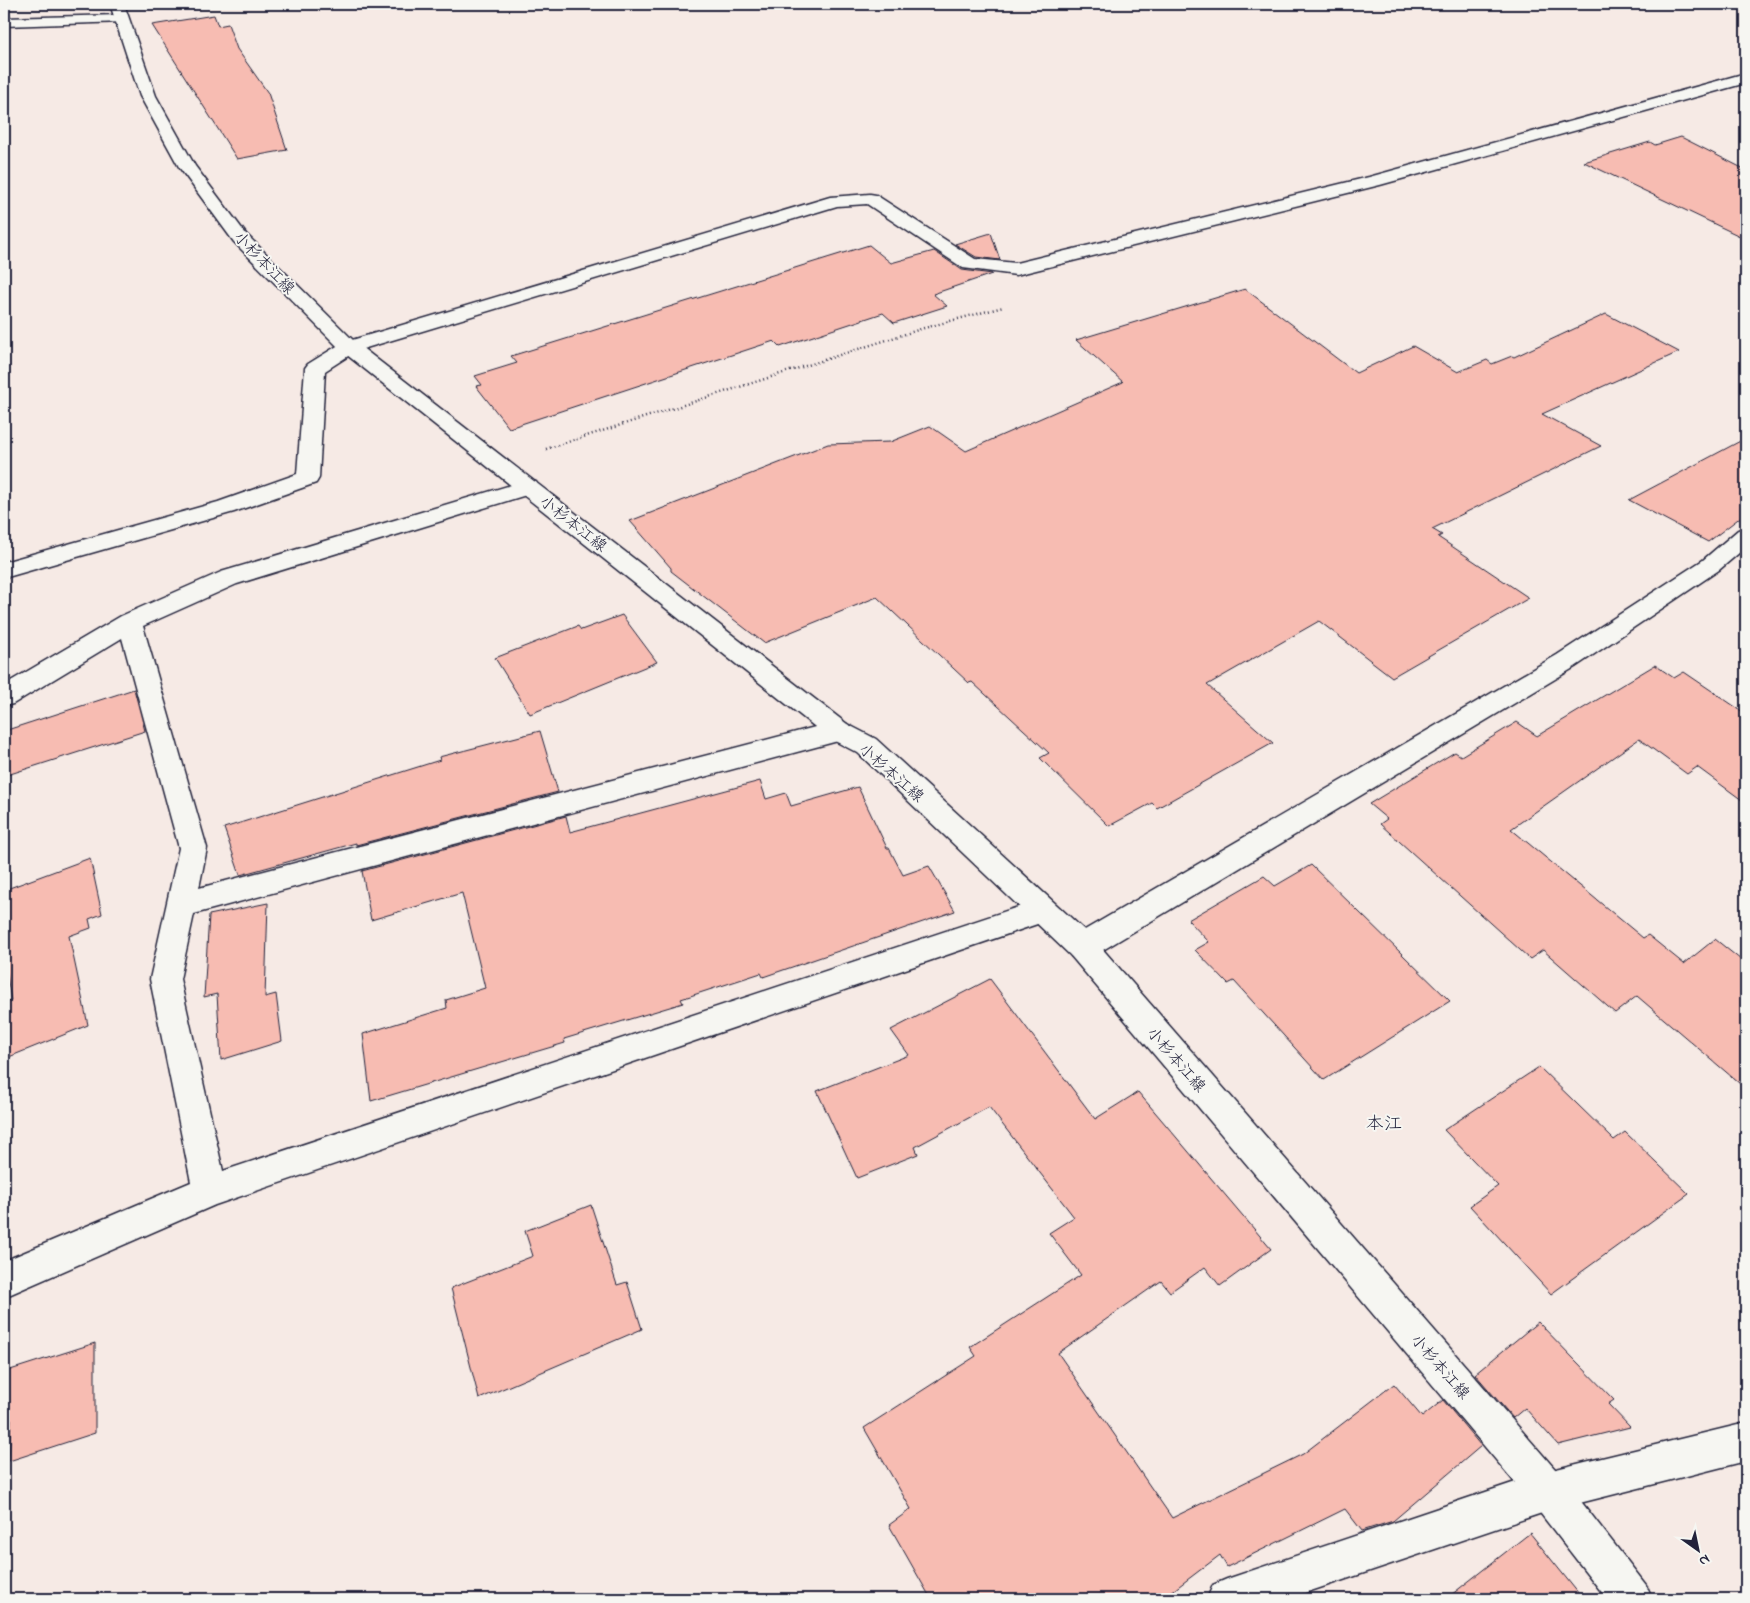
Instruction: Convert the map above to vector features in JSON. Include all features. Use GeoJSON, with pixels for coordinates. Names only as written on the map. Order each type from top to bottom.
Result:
{"type":"FeatureCollection","features":[{"type":"Feature","properties":{"kind":"street"},"geometry":{"type":"LineString","coordinates":[[4,22],[119,11]]}},
{"type":"Feature","properties":{"kind":"street","name":"小杉本江線"},"geometry":{"type":"LineString","coordinates":[[119,11],[148,96],[187,167],[240,238],[349,347],[838,731],[867,746],[1082,947],[1548,1491],[1632,1599]]}},
{"type":"Feature","properties":{"kind":"street"},"geometry":{"type":"LineString","coordinates":[[4,570],[226,507],[308,478],[315,368],[349,347],[836,201],[870,200],[970,264],[1016,269],[1374,181],[1746,78]]}},
{"type":"Feature","properties":{"kind":"street"},"geometry":{"type":"LineString","coordinates":[[4,697],[130,622],[229,578],[528,487]]}},
{"type":"Feature","properties":{"kind":"street"},"geometry":{"type":"LineString","coordinates":[[1082,947],[1566,661],[1711,565],[1746,535]]}},
{"type":"Feature","properties":{"kind":"street"},"geometry":{"type":"LineString","coordinates":[[130,622],[193,848],[165,979],[210,1191]]}},
{"type":"Feature","properties":{"kind":"street"},"geometry":{"type":"LineString","coordinates":[[181,905],[838,731]]}},
{"type":"Feature","properties":{"kind":"street"},"geometry":{"type":"LineString","coordinates":[[4,1279],[210,1191],[1042,911]]}},
{"type":"Feature","properties":{"kind":"street"},"geometry":{"type":"LineString","coordinates":[[1227,1599],[1548,1491],[1746,1442]]}},
{"type":"Feature","properties":{"kind":"building"},"geometry":{"type":"Polygon","coordinates":[[[214,15],[218,26],[228,24],[237,49],[268,93],[287,150],[237,159],[152,25],[214,15]]]}},
{"type":"Feature","properties":{"kind":"building"},"geometry":{"type":"Polygon","coordinates":[[[1681,137],[1746,170],[1746,239],[1584,162],[1650,142],[1655,145],[1681,137]]]}},
{"type":"Feature","properties":{"kind":"building"},"geometry":{"type":"Polygon","coordinates":[[[991,233],[1000,260],[976,257],[955,244],[991,233]]]}},
{"type":"Feature","properties":{"kind":"building"},"geometry":{"type":"Polygon","coordinates":[[[869,245],[891,263],[934,251],[962,270],[992,274],[933,294],[947,306],[894,323],[883,313],[780,347],[774,341],[509,428],[476,386],[482,385],[475,376],[517,363],[511,356],[869,245]]]}},
{"type":"Feature","properties":{"kind":"building"},"geometry":{"type":"Polygon","coordinates":[[[1245,289],[1356,373],[1413,346],[1458,372],[1487,360],[1492,364],[1512,356],[1514,357],[1606,314],[1679,352],[1542,414],[1601,446],[1432,529],[1442,535],[1438,537],[1529,598],[1392,677],[1319,621],[1207,685],[1273,743],[1157,808],[1152,803],[1109,826],[1040,758],[1049,753],[972,682],[969,683],[877,597],[764,643],[671,571],[671,568],[630,521],[828,444],[890,442],[930,426],[966,451],[1123,382],[1076,340],[1245,289]]]}},
{"type":"Feature","properties":{"kind":"building"},"geometry":{"type":"Polygon","coordinates":[[[1746,438],[1746,513],[1708,542],[1629,500],[1746,438]]]}},
{"type":"Feature","properties":{"kind":"building"},"geometry":{"type":"Polygon","coordinates":[[[622,615],[657,662],[530,714],[495,658],[578,626],[581,630],[622,615]]]}},
{"type":"Feature","properties":{"kind":"building"},"geometry":{"type":"Polygon","coordinates":[[[1655,665],[1674,678],[1684,672],[1746,714],[1746,803],[1697,767],[1687,774],[1639,739],[1511,829],[1643,938],[1648,935],[1684,964],[1715,939],[1746,964],[1746,1089],[1637,996],[1615,1013],[1543,950],[1530,959],[1380,824],[1387,819],[1369,804],[1455,752],[1461,756],[1517,722],[1537,736],[1655,665]]]}},
{"type":"Feature","properties":{"kind":"building"},"geometry":{"type":"Polygon","coordinates":[[[134,689],[145,731],[4,776],[4,731],[134,689]]]}},
{"type":"Feature","properties":{"kind":"building"},"geometry":{"type":"Polygon","coordinates":[[[540,731],[558,792],[356,845],[356,843],[240,875],[224,828],[440,760],[439,757],[540,731]]]}},
{"type":"Feature","properties":{"kind":"building"},"geometry":{"type":"Polygon","coordinates":[[[760,781],[766,799],[786,793],[791,806],[858,787],[887,848],[889,848],[903,875],[929,866],[955,911],[763,977],[761,973],[681,999],[683,1003],[564,1039],[565,1043],[371,1101],[363,1034],[447,1008],[446,1000],[485,988],[462,893],[371,920],[362,871],[566,816],[570,832],[760,781]]]}},
{"type":"Feature","properties":{"kind":"building"},"geometry":{"type":"Polygon","coordinates":[[[90,858],[102,914],[89,919],[91,928],[69,936],[88,1025],[4,1059],[4,1004],[11,1001],[4,955],[4,890],[90,858]]]}},
{"type":"Feature","properties":{"kind":"building"},"geometry":{"type":"Polygon","coordinates":[[[1311,865],[1450,1001],[1324,1080],[1234,981],[1228,984],[1195,950],[1209,942],[1188,920],[1264,876],[1275,886],[1311,865]]]}},
{"type":"Feature","properties":{"kind":"building"},"geometry":{"type":"Polygon","coordinates":[[[268,903],[265,997],[276,994],[282,1041],[221,1060],[217,994],[204,997],[209,915],[268,903]]]}},
{"type":"Feature","properties":{"kind":"building"},"geometry":{"type":"Polygon","coordinates":[[[990,979],[1095,1119],[1138,1092],[1271,1249],[1220,1286],[1205,1267],[1170,1292],[1161,1281],[1058,1353],[1172,1518],[1303,1454],[1394,1384],[1422,1417],[1443,1400],[1481,1446],[1393,1521],[1362,1531],[1345,1509],[1227,1567],[1220,1555],[1162,1599],[931,1599],[889,1525],[911,1509],[864,1428],[976,1356],[970,1347],[1081,1275],[1049,1233],[1074,1217],[989,1107],[915,1147],[918,1154],[857,1178],[817,1091],[909,1055],[891,1030],[990,979]]]}},
{"type":"Feature","properties":{"kind":"building"},"geometry":{"type":"Polygon","coordinates":[[[1539,1067],[1614,1140],[1625,1132],[1689,1194],[1551,1294],[1470,1206],[1498,1186],[1444,1130],[1539,1067]]]}},
{"type":"Feature","properties":{"kind":"building"},"geometry":{"type":"Polygon","coordinates":[[[591,1205],[617,1285],[627,1282],[642,1329],[479,1399],[451,1288],[533,1256],[525,1231],[591,1205]]]}},
{"type":"Feature","properties":{"kind":"building"},"geometry":{"type":"Polygon","coordinates":[[[1538,1322],[1614,1400],[1608,1404],[1630,1427],[1558,1445],[1525,1408],[1513,1418],[1475,1374],[1538,1322]]]}},
{"type":"Feature","properties":{"kind":"building"},"geometry":{"type":"Polygon","coordinates":[[[95,1343],[95,1433],[9,1461],[11,1419],[4,1422],[4,1372],[95,1343]]]}},
{"type":"Feature","properties":{"kind":"building"},"geometry":{"type":"Polygon","coordinates":[[[1530,1533],[1583,1599],[1446,1599],[1530,1533]]]}},
{"type":"Feature","properties":{"kind":"district","name":"本江"},"geometry":{"type":"Point","coordinates":[1384,1123]}}]}
